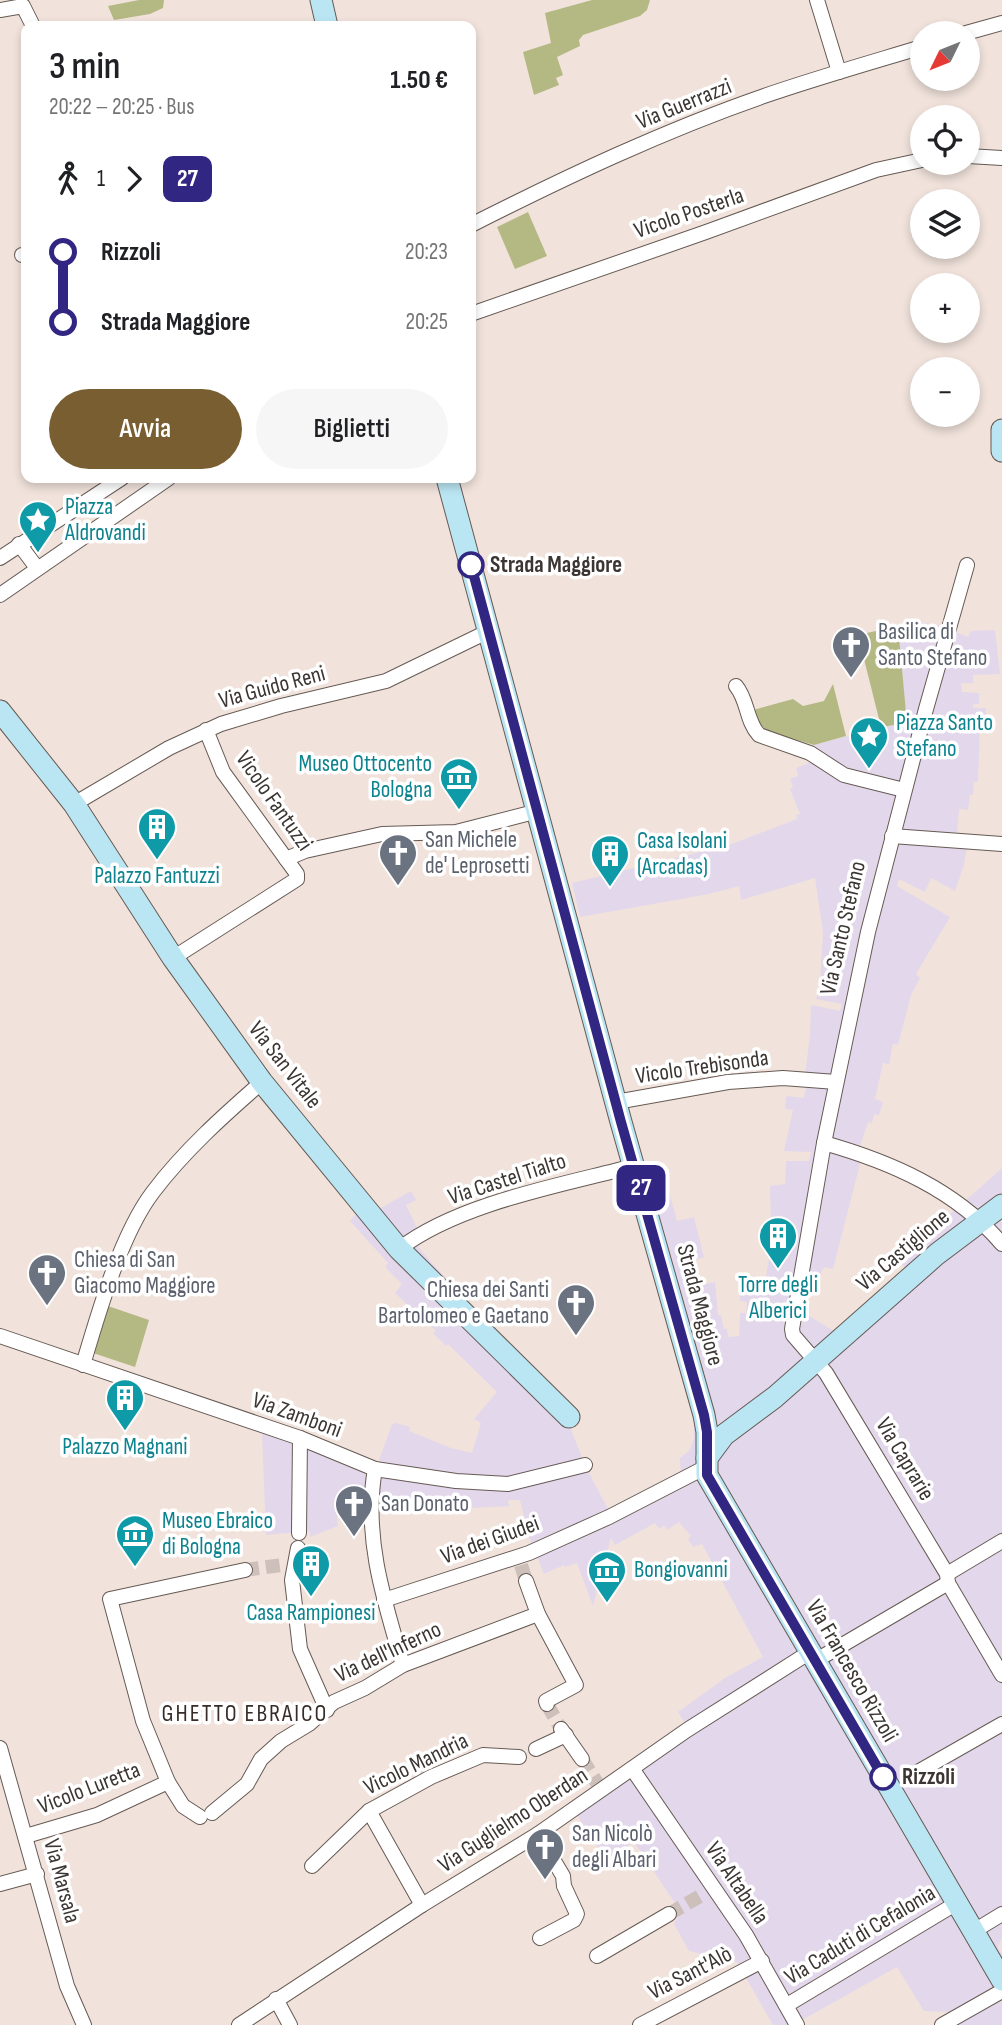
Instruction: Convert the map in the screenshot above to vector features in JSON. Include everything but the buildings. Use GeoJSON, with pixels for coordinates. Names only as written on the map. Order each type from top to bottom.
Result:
{"type":"FeatureCollection","features":[{"type":"Feature","properties":{"kind":"street"},"geometry":{"type":"LineString","coordinates":[[321,0],[326,21]]}},
{"type":"Feature","properties":{"kind":"street"},"geometry":{"type":"LineString","coordinates":[[817,0],[839,72]]}},
{"type":"Feature","properties":{"kind":"street"},"geometry":{"type":"LineString","coordinates":[[0,10],[23,6],[30,21]]}},
{"type":"Feature","properties":{"kind":"street"},"geometry":{"type":"LineString","coordinates":[[980,29],[1002,23]]}},
{"type":"Feature","properties":{"kind":"street","name":"Via Guerrazzi"},"geometry":{"type":"LineString","coordinates":[[476,222],[552,184],[673,132],[762,97],[910,51]]}},
{"type":"Feature","properties":{"kind":"street"},"geometry":{"type":"LineString","coordinates":[[980,157],[1002,158]]}},
{"type":"Feature","properties":{"kind":"street","name":"Vicolo Posterla"},"geometry":{"type":"LineString","coordinates":[[476,312],[876,170],[910,163]]}},
{"type":"Feature","properties":{"kind":"street"},"geometry":{"type":"LineString","coordinates":[[0,558],[114,483]]}},
{"type":"Feature","properties":{"kind":"street"},"geometry":{"type":"LineString","coordinates":[[0,595],[162,483]]}},
{"type":"Feature","properties":{"kind":"street","name":"Strada Maggiore"},"geometry":{"type":"LineString","coordinates":[[448,483],[704,1415],[707,1432],[706,1463]]}},
{"type":"Feature","properties":{"kind":"street"},"geometry":{"type":"LineString","coordinates":[[19,544],[37,568]]}},
{"type":"Feature","properties":{"kind":"street","name":"Via Santo Stefano"},"geometry":{"type":"LineString","coordinates":[[795,1309],[851,1009],[904,790],[967,565]]}},
{"type":"Feature","properties":{"kind":"street","name":"Via Guido Reni"},"geometry":{"type":"LineString","coordinates":[[74,804],[157,754],[206,730],[281,706],[386,681],[489,631]]}},
{"type":"Feature","properties":{"kind":"street"},"geometry":{"type":"LineString","coordinates":[[736,686],[741,692],[754,729],[760,735],[810,753],[844,775],[904,790]]}},
{"type":"Feature","properties":{"kind":"street","name":"Via San Vitale"},"geometry":{"type":"LineString","coordinates":[[0,711],[74,804],[173,958],[262,1082],[399,1249],[569,1417]]}},
{"type":"Feature","properties":{"kind":"street","name":"Vicolo Fantuzzi"},"geometry":{"type":"LineString","coordinates":[[173,958],[295,881],[297,874],[223,772],[206,730]]}},
{"type":"Feature","properties":{"kind":"street"},"geometry":{"type":"LineString","coordinates":[[286,859],[305,851],[382,834],[446,834],[538,811]]}},
{"type":"Feature","properties":{"kind":"street"},"geometry":{"type":"LineString","coordinates":[[892,836],[1002,844]]}},
{"type":"Feature","properties":{"kind":"street","name":"Vicolo Trebisonda"},"geometry":{"type":"LineString","coordinates":[[616,1102],[728,1083],[783,1078],[836,1082]]}},
{"type":"Feature","properties":{"kind":"street"},"geometry":{"type":"LineString","coordinates":[[83,1365],[124,1245],[152,1194],[197,1141],[262,1082]]}},
{"type":"Feature","properties":{"kind":"street"},"geometry":{"type":"LineString","coordinates":[[824,1143],[910,1173],[981,1221],[1002,1244]]}},
{"type":"Feature","properties":{"kind":"street","name":"Via Castel Tialto"},"geometry":{"type":"LineString","coordinates":[[399,1249],[421,1233],[458,1216],[572,1181],[634,1166]]}},
{"type":"Feature","properties":{"kind":"street","name":"Via Castiglione"},"geometry":{"type":"LineString","coordinates":[[706,1463],[724,1435],[765,1405],[937,1254],[1002,1205]]}},
{"type":"Feature","properties":{"kind":"street","name":"Via Caprarie"},"geometry":{"type":"LineString","coordinates":[[795,1309],[793,1335],[816,1360],[852,1415],[1002,1675]]}},
{"type":"Feature","properties":{"kind":"street","name":"Via Zamboni"},"geometry":{"type":"LineString","coordinates":[[0,1336],[300,1438],[375,1469],[456,1481],[508,1484],[585,1465]]}},
{"type":"Feature","properties":{"kind":"street"},"geometry":{"type":"LineString","coordinates":[[300,1438],[299,1540],[288,1565],[300,1649],[327,1710]]}},
{"type":"Feature","properties":{"kind":"street","name":"Via dei Giudei"},"geometry":{"type":"LineString","coordinates":[[384,1600],[519,1561],[609,1517],[706,1463]]}},
{"type":"Feature","properties":{"kind":"street","name":"Via Francesco Rizzoli"},"geometry":{"type":"LineString","coordinates":[[706,1463],[707,1475],[1002,1980]]}},
{"type":"Feature","properties":{"kind":"street"},"geometry":{"type":"LineString","coordinates":[[375,1469],[371,1531],[384,1600],[403,1665]]}},
{"type":"Feature","properties":{"kind":"street","name":"Via Guglielmo Oberdan"},"geometry":{"type":"LineString","coordinates":[[239,2025],[422,1905],[538,1834],[600,1787],[632,1770],[687,1730],[947,1578],[1002,1541]]}},
{"type":"Feature","properties":{"kind":"street"},"geometry":{"type":"LineString","coordinates":[[168,1782],[143,1721],[110,1599],[245,1570]]}},
{"type":"Feature","properties":{"kind":"street"},"geometry":{"type":"LineString","coordinates":[[526,1581],[538,1614],[576,1685],[546,1701],[547,1704]]}},
{"type":"Feature","properties":{"kind":"street","name":"Via dell'Inferno"},"geometry":{"type":"LineString","coordinates":[[168,1782],[183,1805],[206,1815],[247,1784],[261,1759],[271,1750],[327,1710],[334,1702],[365,1688],[403,1665],[538,1614]]}},
{"type":"Feature","properties":{"kind":"street"},"geometry":{"type":"LineString","coordinates":[[916,1773],[1002,1724]]}},
{"type":"Feature","properties":{"kind":"street"},"geometry":{"type":"LineString","coordinates":[[536,1749],[564,1732],[582,1759]]}},
{"type":"Feature","properties":{"kind":"street","name":"Via Marsala"},"geometry":{"type":"LineString","coordinates":[[0,1748],[67,1986],[85,2025]]}},
{"type":"Feature","properties":{"kind":"street","name":"Vicolo Mandria"},"geometry":{"type":"LineString","coordinates":[[312,1866],[369,1811],[431,1777],[483,1755],[519,1757]]}},
{"type":"Feature","properties":{"kind":"street","name":"Via Altabella"},"geometry":{"type":"LineString","coordinates":[[632,1770],[707,1891],[762,1961],[797,2025]]}},
{"type":"Feature","properties":{"kind":"street","name":"Vicolo Luretta"},"geometry":{"type":"LineString","coordinates":[[26,1836],[96,1815],[168,1782]]}},
{"type":"Feature","properties":{"kind":"street"},"geometry":{"type":"LineString","coordinates":[[369,1811],[422,1905]]}},
{"type":"Feature","properties":{"kind":"street"},"geometry":{"type":"LineString","coordinates":[[538,1834],[563,1876],[564,1886],[577,1914],[575,1920],[540,1938]]}},
{"type":"Feature","properties":{"kind":"street"},"geometry":{"type":"LineString","coordinates":[[0,1884],[37,1874]]}},
{"type":"Feature","properties":{"kind":"street","name":"Via Caduti di Cefalonia"},"geometry":{"type":"LineString","coordinates":[[787,2006],[957,1902]]}},
{"type":"Feature","properties":{"kind":"street"},"geometry":{"type":"LineString","coordinates":[[597,1956],[669,1914]]}},
{"type":"Feature","properties":{"kind":"street"},"geometry":{"type":"LineString","coordinates":[[974,1931],[1002,1914]]}},
{"type":"Feature","properties":{"kind":"street","name":"Via Sant'Alò"},"geometry":{"type":"LineString","coordinates":[[640,2025],[762,1961]]}},
{"type":"Feature","properties":{"kind":"street"},"geometry":{"type":"LineString","coordinates":[[942,2025],[1002,1991]]}},
{"type":"Feature","properties":{"kind":"street"},"geometry":{"type":"LineString","coordinates":[[276,1999],[290,2025]]}},
{"type":"Feature","properties":{"kind":"shaded area"},"geometry":{"type":"Polygon","coordinates":[[[919,622],[938,625],[968,637],[971,631],[995,630],[1000,674],[973,675],[973,683],[961,683],[962,692],[979,693],[979,704],[973,704],[973,708],[986,708],[984,726],[980,726],[978,782],[974,782],[968,810],[959,809],[957,836],[967,846],[955,891],[931,878],[925,892],[899,879],[897,886],[950,917],[916,974],[920,978],[911,995],[898,1045],[893,1044],[889,1064],[883,1063],[875,1099],[883,1102],[879,1115],[874,1114],[872,1123],[868,1122],[860,1147],[861,1160],[833,1269],[824,1267],[801,1311],[834,1331],[905,1267],[898,1261],[1002,1168],[1002,1937],[998,1947],[1002,1954],[1002,2025],[956,2025],[948,2012],[924,2011],[897,1967],[793,2025],[773,2025],[737,1962],[689,1951],[674,1924],[681,1912],[634,1842],[606,1859],[569,1803],[685,1723],[678,1712],[725,1678],[763,1657],[702,1544],[693,1547],[688,1539],[691,1536],[679,1522],[667,1530],[664,1525],[659,1529],[655,1523],[615,1545],[611,1538],[593,1606],[577,1563],[565,1567],[564,1565],[544,1574],[529,1537],[520,1500],[508,1500],[509,1506],[436,1512],[377,1503],[336,1506],[338,1526],[310,1537],[310,1531],[266,1535],[262,1432],[378,1463],[392,1424],[396,1423],[410,1427],[409,1431],[451,1448],[472,1453],[481,1423],[474,1419],[497,1392],[448,1344],[446,1346],[433,1333],[436,1331],[395,1293],[402,1284],[385,1267],[388,1263],[350,1221],[359,1210],[377,1210],[411,1191],[416,1200],[406,1205],[418,1230],[408,1235],[478,1316],[518,1351],[570,1427],[585,1465],[610,1513],[681,1479],[680,1458],[689,1451],[694,1439],[694,1418],[677,1362],[676,1346],[637,1191],[667,1184],[677,1221],[694,1217],[704,1257],[695,1260],[701,1285],[715,1282],[718,1315],[721,1315],[724,1329],[727,1329],[728,1337],[739,1336],[740,1313],[746,1313],[747,1302],[740,1301],[740,1288],[764,1291],[770,1251],[764,1250],[766,1227],[771,1224],[770,1186],[785,1184],[786,1161],[809,1161],[811,1152],[784,1151],[793,1110],[785,1109],[786,1096],[804,1098],[807,1085],[805,1075],[811,1005],[840,1011],[842,1004],[816,999],[820,984],[823,932],[815,878],[741,900],[739,886],[709,894],[580,917],[572,883],[729,845],[797,819],[796,815],[800,814],[790,789],[793,787],[790,779],[798,776],[796,768],[811,762],[814,745],[907,723],[898,626],[919,622]]]}},
{"type":"Feature","properties":{"kind":"green space"},"geometry":{"type":"Polygon","coordinates":[[[139,0],[164,0],[163,8],[150,14],[114,20],[108,6],[139,0]]]}},
{"type":"Feature","properties":{"kind":"green space"},"geometry":{"type":"Polygon","coordinates":[[[592,0],[650,0],[647,10],[640,16],[583,35],[579,40],[580,46],[557,57],[563,75],[556,78],[559,85],[534,95],[523,52],[551,43],[545,13],[592,0]]]}},
{"type":"Feature","properties":{"kind":"green space"},"geometry":{"type":"Polygon","coordinates":[[[528,212],[547,256],[515,269],[497,227],[528,212]]]}},
{"type":"Feature","properties":{"kind":"green space"},"geometry":{"type":"Polygon","coordinates":[[[898,626],[907,723],[881,727],[858,635],[898,626]]]}},
{"type":"Feature","properties":{"kind":"green space"},"geometry":{"type":"Polygon","coordinates":[[[833,684],[846,736],[814,745],[760,729],[753,710],[793,699],[803,706],[824,701],[833,684]]]}},
{"type":"Feature","properties":{"kind":"green space"},"geometry":{"type":"Polygon","coordinates":[[[108,1306],[149,1320],[135,1367],[93,1353],[108,1306]]]}},
{"type":"Feature","properties":{"kind":"tunnel"},"geometry":{"type":"LineString","coordinates":[[245,1570],[282,1565]]}},
{"type":"Feature","properties":{"kind":"tunnel"},"geometry":{"type":"LineString","coordinates":[[521,1565],[526,1581]]}},
{"type":"Feature","properties":{"kind":"tunnel"},"geometry":{"type":"LineString","coordinates":[[547,1704],[561,1729]]}},
{"type":"Feature","properties":{"kind":"tunnel"},"geometry":{"type":"LineString","coordinates":[[582,1759],[597,1783]]}},
{"type":"Feature","properties":{"kind":"tunnel"},"geometry":{"type":"LineString","coordinates":[[669,1914],[702,1895]]}},
{"type":"Feature","properties":{"kind":"bus line","name":"27"},"geometry":{"type":"LineString","coordinates":[[471,565],[621,1122],[704,1415],[708,1447],[707,1475],[883,1777]]}},
{"type":"Feature","properties":{"kind":"place","name":"Piazza Aldrovandi"},"geometry":{"type":"Point","coordinates":[38,554]}},
{"type":"Feature","properties":{"kind":"place","name":"Strada Maggiore"},"geometry":{"type":"Point","coordinates":[471,565]}},
{"type":"Feature","properties":{"kind":"place","name":"Basilica di Santo Stefano"},"geometry":{"type":"Point","coordinates":[851,679]}},
{"type":"Feature","properties":{"kind":"place","name":"Piazza Santo Stefano"},"geometry":{"type":"Point","coordinates":[869,770]}},
{"type":"Feature","properties":{"kind":"place","name":"Museo Ottocento Bologna"},"geometry":{"type":"Point","coordinates":[459,811]}},
{"type":"Feature","properties":{"kind":"place","name":"Palazzo Fantuzzi"},"geometry":{"type":"Point","coordinates":[157,861]}},
{"type":"Feature","properties":{"kind":"place","name":"San Michele de' Leprosetti"},"geometry":{"type":"Point","coordinates":[398,887]}},
{"type":"Feature","properties":{"kind":"place","name":"Casa Isolani (Arcadas)"},"geometry":{"type":"Point","coordinates":[610,888]}},
{"type":"Feature","properties":{"kind":"place","name":"Torre degli Alberici"},"geometry":{"type":"Point","coordinates":[778,1270]}},
{"type":"Feature","properties":{"kind":"place","name":"Chiesa di San Giacomo Maggiore"},"geometry":{"type":"Point","coordinates":[47,1307]}},
{"type":"Feature","properties":{"kind":"place","name":"Chiesa dei Santi Bartolomeo e Gaetano"},"geometry":{"type":"Point","coordinates":[576,1337]}},
{"type":"Feature","properties":{"kind":"place","name":"Palazzo Magnani"},"geometry":{"type":"Point","coordinates":[125,1432]}},
{"type":"Feature","properties":{"kind":"place","name":"San Donato"},"geometry":{"type":"Point","coordinates":[354,1538]}},
{"type":"Feature","properties":{"kind":"place","name":"Museo Ebraico di Bologna"},"geometry":{"type":"Point","coordinates":[135,1568]}},
{"type":"Feature","properties":{"kind":"place","name":"Casa Rampionesi"},"geometry":{"type":"Point","coordinates":[311,1598]}},
{"type":"Feature","properties":{"kind":"place","name":"Bongiovanni"},"geometry":{"type":"Point","coordinates":[607,1604]}},
{"type":"Feature","properties":{"kind":"place","name":"Rizzoli"},"geometry":{"type":"Point","coordinates":[883,1777]}},
{"type":"Feature","properties":{"kind":"place","name":"San Nicolò degli Albari"},"geometry":{"type":"Point","coordinates":[545,1881]}},
{"type":"Feature","properties":{"kind":"district","name":"GHETTO EBRAICO"},"geometry":{"type":"Point","coordinates":[245,1713]}}]}
